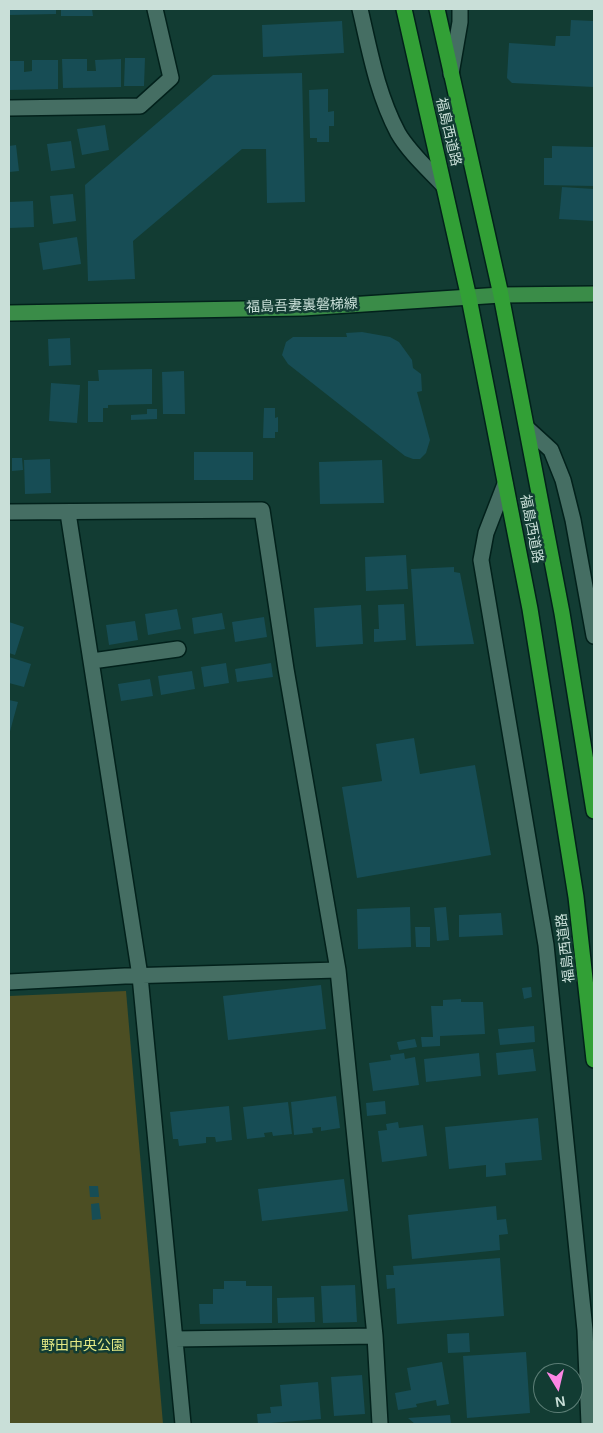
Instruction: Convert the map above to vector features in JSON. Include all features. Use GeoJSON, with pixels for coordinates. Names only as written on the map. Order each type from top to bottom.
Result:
{"type":"FeatureCollection","features":[{"type":"Feature","properties":{"kind":"highway","name":"福島西道路"},"geometry":{"type":"LineString","coordinates":[[404,9],[469,298],[530,609],[576,898],[594,1060]]}},
{"type":"Feature","properties":{"kind":"highway","name":"福島西道路"},"geometry":{"type":"LineString","coordinates":[[437,9],[501,296],[527,428],[562,613],[594,811]]}},
{"type":"Feature","properties":{"kind":"main road","name":"福島吾妻裏磐梯線"},"geometry":{"type":"LineString","coordinates":[[9,313],[303,308],[501,296],[594,294]]}},
{"type":"Feature","properties":{"kind":"street"},"geometry":{"type":"LineString","coordinates":[[9,108],[140,106],[171,78],[155,9]]}},
{"type":"Feature","properties":{"kind":"street"},"geometry":{"type":"LineString","coordinates":[[360,9],[376,82],[399,134],[422,163],[443,185]]}},
{"type":"Feature","properties":{"kind":"street"},"geometry":{"type":"LineString","coordinates":[[452,74],[460,22],[460,9]]}},
{"type":"Feature","properties":{"kind":"street"},"geometry":{"type":"LineString","coordinates":[[527,428],[551,450],[563,480],[573,520],[594,636]]}},
{"type":"Feature","properties":{"kind":"street"},"geometry":{"type":"LineString","coordinates":[[505,484],[486,533],[481,560],[546,945],[585,1330],[589,1424]]}},
{"type":"Feature","properties":{"kind":"street"},"geometry":{"type":"LineString","coordinates":[[9,512],[262,510],[286,669],[338,970],[375,1336],[380,1424]]}},
{"type":"Feature","properties":{"kind":"street"},"geometry":{"type":"LineString","coordinates":[[68,513],[140,976],[183,1424]]}},
{"type":"Feature","properties":{"kind":"street"},"geometry":{"type":"LineString","coordinates":[[92,661],[178,649]]}},
{"type":"Feature","properties":{"kind":"street"},"geometry":{"type":"LineString","coordinates":[[9,982],[338,970]]}},
{"type":"Feature","properties":{"kind":"street"},"geometry":{"type":"LineString","coordinates":[[175,1339],[375,1336]]}},
{"type":"Feature","properties":{"kind":"green space","name":"野田中央公園"},"geometry":{"type":"Polygon","coordinates":[[[126,991],[163,1424],[9,1424],[9,996],[126,991]]]}},
{"type":"Feature","properties":{"kind":"building"},"geometry":{"type":"Polygon","coordinates":[[[9,9],[56,9],[56,14],[9,15],[9,9]]]}},
{"type":"Feature","properties":{"kind":"building"},"geometry":{"type":"Polygon","coordinates":[[[61,9],[92,9],[93,16],[61,16],[61,9]]]}},
{"type":"Feature","properties":{"kind":"building"},"geometry":{"type":"Polygon","coordinates":[[[571,20],[594,21],[594,87],[512,83],[507,78],[509,43],[555,46],[556,36],[570,36],[571,20]]]}},
{"type":"Feature","properties":{"kind":"building"},"geometry":{"type":"Polygon","coordinates":[[[342,21],[344,53],[263,57],[262,25],[342,21]]]}},
{"type":"Feature","properties":{"kind":"building"},"geometry":{"type":"Polygon","coordinates":[[[125,58],[145,58],[144,86],[124,86],[125,58]]]}},
{"type":"Feature","properties":{"kind":"building"},"geometry":{"type":"Polygon","coordinates":[[[62,59],[87,59],[87,71],[96,71],[95,60],[121,59],[121,87],[63,88],[62,59]]]}},
{"type":"Feature","properties":{"kind":"building"},"geometry":{"type":"Polygon","coordinates":[[[32,60],[58,60],[58,89],[9,90],[9,61],[24,61],[24,72],[32,71],[32,60]]]}},
{"type":"Feature","properties":{"kind":"building"},"geometry":{"type":"Polygon","coordinates":[[[302,73],[305,202],[267,203],[266,149],[242,149],[133,241],[135,279],[88,281],[85,185],[213,75],[302,73]]]}},
{"type":"Feature","properties":{"kind":"building"},"geometry":{"type":"Polygon","coordinates":[[[328,89],[328,112],[334,111],[334,126],[329,126],[329,142],[317,142],[317,138],[310,138],[309,90],[328,89]]]}},
{"type":"Feature","properties":{"kind":"building"},"geometry":{"type":"Polygon","coordinates":[[[105,125],[109,150],[82,155],[77,129],[105,125]]]}},
{"type":"Feature","properties":{"kind":"building"},"geometry":{"type":"Polygon","coordinates":[[[71,141],[75,168],[51,171],[47,144],[71,141]]]}},
{"type":"Feature","properties":{"kind":"building"},"geometry":{"type":"Polygon","coordinates":[[[16,145],[19,171],[9,172],[9,146],[16,145]]]}},
{"type":"Feature","properties":{"kind":"building"},"geometry":{"type":"Polygon","coordinates":[[[552,146],[594,147],[594,186],[544,185],[544,158],[552,158],[552,146]]]}},
{"type":"Feature","properties":{"kind":"building"},"geometry":{"type":"Polygon","coordinates":[[[562,187],[594,189],[594,221],[559,219],[562,187]]]}},
{"type":"Feature","properties":{"kind":"building"},"geometry":{"type":"Polygon","coordinates":[[[73,194],[76,221],[53,224],[50,196],[73,194]]]}},
{"type":"Feature","properties":{"kind":"building"},"geometry":{"type":"Polygon","coordinates":[[[33,201],[34,227],[9,228],[9,202],[33,201]]]}},
{"type":"Feature","properties":{"kind":"building"},"geometry":{"type":"Polygon","coordinates":[[[77,237],[81,264],[43,270],[39,243],[77,237]]]}},
{"type":"Feature","properties":{"kind":"building"},"geometry":{"type":"Polygon","coordinates":[[[362,332],[390,337],[399,342],[412,360],[413,368],[421,374],[422,391],[417,392],[430,440],[426,453],[420,459],[405,456],[288,364],[282,355],[286,342],[293,337],[347,337],[346,333],[362,332]]]}},
{"type":"Feature","properties":{"kind":"building"},"geometry":{"type":"Polygon","coordinates":[[[70,338],[71,365],[49,366],[48,339],[70,338]]]}},
{"type":"Feature","properties":{"kind":"building"},"geometry":{"type":"Polygon","coordinates":[[[152,369],[152,404],[108,405],[108,408],[103,408],[103,422],[88,422],[88,381],[99,381],[98,370],[152,369]]]}},
{"type":"Feature","properties":{"kind":"building"},"geometry":{"type":"Polygon","coordinates":[[[184,371],[185,414],[163,414],[162,372],[184,371]]]}},
{"type":"Feature","properties":{"kind":"building"},"geometry":{"type":"Polygon","coordinates":[[[51,383],[80,385],[77,423],[49,421],[51,383]]]}},
{"type":"Feature","properties":{"kind":"building"},"geometry":{"type":"Polygon","coordinates":[[[264,408],[275,408],[275,418],[278,417],[278,432],[275,432],[275,438],[263,438],[264,408]]]}},
{"type":"Feature","properties":{"kind":"building"},"geometry":{"type":"Polygon","coordinates":[[[147,409],[157,409],[157,419],[131,420],[131,415],[147,414],[147,409]]]}},
{"type":"Feature","properties":{"kind":"building"},"geometry":{"type":"Polygon","coordinates":[[[194,452],[253,452],[253,480],[194,480],[194,452]]]}},
{"type":"Feature","properties":{"kind":"building"},"geometry":{"type":"Polygon","coordinates":[[[12,458],[22,458],[23,470],[12,471],[12,458]]]}},
{"type":"Feature","properties":{"kind":"building"},"geometry":{"type":"Polygon","coordinates":[[[50,459],[51,493],[25,494],[24,460],[50,459]]]}},
{"type":"Feature","properties":{"kind":"building"},"geometry":{"type":"Polygon","coordinates":[[[382,460],[384,503],[320,504],[319,462],[382,460]]]}},
{"type":"Feature","properties":{"kind":"building"},"geometry":{"type":"Polygon","coordinates":[[[406,555],[408,589],[366,591],[365,557],[406,555]]]}},
{"type":"Feature","properties":{"kind":"building"},"geometry":{"type":"Polygon","coordinates":[[[454,567],[454,572],[460,573],[474,644],[416,646],[411,569],[454,567]]]}},
{"type":"Feature","properties":{"kind":"building"},"geometry":{"type":"Polygon","coordinates":[[[404,604],[406,640],[374,642],[374,629],[379,629],[378,605],[404,604]]]}},
{"type":"Feature","properties":{"kind":"building"},"geometry":{"type":"Polygon","coordinates":[[[361,605],[363,644],[316,647],[314,608],[361,605]]]}},
{"type":"Feature","properties":{"kind":"building"},"geometry":{"type":"Polygon","coordinates":[[[177,609],[181,629],[148,635],[145,614],[177,609]]]}},
{"type":"Feature","properties":{"kind":"building"},"geometry":{"type":"Polygon","coordinates":[[[222,613],[225,629],[194,634],[192,618],[222,613]]]}},
{"type":"Feature","properties":{"kind":"building"},"geometry":{"type":"Polygon","coordinates":[[[264,617],[267,637],[235,642],[232,622],[264,617]]]}},
{"type":"Feature","properties":{"kind":"building"},"geometry":{"type":"Polygon","coordinates":[[[135,621],[138,640],[109,645],[106,625],[135,621]]]}},
{"type":"Feature","properties":{"kind":"building"},"geometry":{"type":"Polygon","coordinates":[[[9,622],[24,627],[15,655],[9,653],[9,622]]]}},
{"type":"Feature","properties":{"kind":"building"},"geometry":{"type":"Polygon","coordinates":[[[9,657],[31,664],[24,687],[9,683],[9,657]]]}},
{"type":"Feature","properties":{"kind":"building"},"geometry":{"type":"Polygon","coordinates":[[[226,663],[229,683],[204,687],[201,667],[226,663]]]}},
{"type":"Feature","properties":{"kind":"building"},"geometry":{"type":"Polygon","coordinates":[[[271,663],[273,677],[237,682],[235,669],[271,663]]]}},
{"type":"Feature","properties":{"kind":"building"},"geometry":{"type":"Polygon","coordinates":[[[192,671],[195,689],[161,695],[158,676],[192,671]]]}},
{"type":"Feature","properties":{"kind":"building"},"geometry":{"type":"Polygon","coordinates":[[[150,679],[153,696],[121,701],[118,684],[150,679]]]}},
{"type":"Feature","properties":{"kind":"building"},"geometry":{"type":"Polygon","coordinates":[[[9,700],[18,702],[9,735],[9,700]]]}},
{"type":"Feature","properties":{"kind":"building"},"geometry":{"type":"Polygon","coordinates":[[[414,738],[420,774],[475,765],[491,855],[357,878],[342,787],[382,781],[376,744],[414,738]]]}},
{"type":"Feature","properties":{"kind":"building"},"geometry":{"type":"Polygon","coordinates":[[[410,907],[411,947],[358,949],[357,909],[410,907]]]}},
{"type":"Feature","properties":{"kind":"building"},"geometry":{"type":"Polygon","coordinates":[[[446,907],[449,940],[437,941],[434,908],[446,907]]]}},
{"type":"Feature","properties":{"kind":"building"},"geometry":{"type":"Polygon","coordinates":[[[501,913],[503,935],[459,937],[459,915],[501,913]]]}},
{"type":"Feature","properties":{"kind":"building"},"geometry":{"type":"Polygon","coordinates":[[[415,927],[430,927],[430,947],[416,947],[415,927]]]}},
{"type":"Feature","properties":{"kind":"building"},"geometry":{"type":"Polygon","coordinates":[[[321,985],[326,1029],[228,1040],[223,996],[321,985]]]}},
{"type":"Feature","properties":{"kind":"building"},"geometry":{"type":"Polygon","coordinates":[[[531,987],[532,997],[524,999],[522,988],[531,987]]]}},
{"type":"Feature","properties":{"kind":"building"},"geometry":{"type":"Polygon","coordinates":[[[461,999],[461,1002],[483,1002],[485,1034],[440,1036],[440,1046],[422,1047],[421,1037],[433,1037],[431,1006],[443,1006],[443,1000],[461,999]]]}},
{"type":"Feature","properties":{"kind":"building"},"geometry":{"type":"Polygon","coordinates":[[[534,1026],[535,1042],[500,1045],[498,1029],[534,1026]]]}},
{"type":"Feature","properties":{"kind":"building"},"geometry":{"type":"Polygon","coordinates":[[[415,1039],[417,1047],[399,1050],[397,1042],[415,1039]]]}},
{"type":"Feature","properties":{"kind":"building"},"geometry":{"type":"Polygon","coordinates":[[[533,1049],[536,1071],[498,1075],[496,1053],[533,1049]]]}},
{"type":"Feature","properties":{"kind":"building"},"geometry":{"type":"Polygon","coordinates":[[[404,1053],[405,1059],[415,1057],[419,1085],[373,1091],[369,1063],[391,1060],[390,1055],[404,1053]]]}},
{"type":"Feature","properties":{"kind":"building"},"geometry":{"type":"Polygon","coordinates":[[[479,1053],[481,1076],[426,1082],[424,1059],[479,1053]]]}},
{"type":"Feature","properties":{"kind":"building"},"geometry":{"type":"Polygon","coordinates":[[[336,1096],[340,1128],[321,1131],[321,1127],[312,1128],[313,1133],[294,1135],[291,1102],[336,1096]]]}},
{"type":"Feature","properties":{"kind":"building"},"geometry":{"type":"Polygon","coordinates":[[[385,1101],[386,1114],[367,1116],[366,1103],[385,1101]]]}},
{"type":"Feature","properties":{"kind":"building"},"geometry":{"type":"Polygon","coordinates":[[[288,1102],[292,1134],[273,1136],[272,1132],[264,1133],[265,1137],[247,1139],[243,1107],[288,1102]]]}},
{"type":"Feature","properties":{"kind":"building"},"geometry":{"type":"Polygon","coordinates":[[[229,1106],[232,1140],[216,1142],[215,1137],[206,1137],[206,1143],[179,1146],[178,1139],[173,1139],[170,1112],[229,1106]]]}},
{"type":"Feature","properties":{"kind":"building"},"geometry":{"type":"Polygon","coordinates":[[[538,1118],[542,1160],[505,1163],[506,1175],[486,1177],[486,1165],[449,1169],[445,1127],[538,1118]]]}},
{"type":"Feature","properties":{"kind":"building"},"geometry":{"type":"Polygon","coordinates":[[[398,1122],[399,1128],[423,1125],[427,1156],[382,1162],[378,1131],[387,1130],[386,1124],[398,1122]]]}},
{"type":"Feature","properties":{"kind":"building"},"geometry":{"type":"Polygon","coordinates":[[[344,1179],[348,1211],[262,1221],[258,1189],[344,1179]]]}},
{"type":"Feature","properties":{"kind":"building"},"geometry":{"type":"Polygon","coordinates":[[[89,1186],[98,1186],[99,1197],[90,1197],[89,1186]]]}},
{"type":"Feature","properties":{"kind":"building"},"geometry":{"type":"Polygon","coordinates":[[[99,1203],[101,1219],[92,1220],[91,1204],[99,1203]]]}},
{"type":"Feature","properties":{"kind":"building"},"geometry":{"type":"Polygon","coordinates":[[[496,1206],[497,1220],[506,1219],[508,1234],[499,1235],[500,1250],[412,1259],[408,1215],[496,1206]]]}},
{"type":"Feature","properties":{"kind":"building"},"geometry":{"type":"Polygon","coordinates":[[[500,1258],[504,1316],[397,1324],[395,1288],[387,1289],[386,1275],[394,1275],[393,1266],[500,1258]]]}},
{"type":"Feature","properties":{"kind":"building"},"geometry":{"type":"Polygon","coordinates":[[[224,1281],[246,1281],[246,1286],[272,1286],[272,1323],[200,1324],[199,1304],[213,1304],[213,1289],[224,1289],[224,1281]]]}},
{"type":"Feature","properties":{"kind":"building"},"geometry":{"type":"Polygon","coordinates":[[[355,1285],[357,1322],[323,1323],[321,1286],[355,1285]]]}},
{"type":"Feature","properties":{"kind":"building"},"geometry":{"type":"Polygon","coordinates":[[[314,1297],[315,1322],[278,1323],[277,1298],[314,1297]]]}},
{"type":"Feature","properties":{"kind":"building"},"geometry":{"type":"Polygon","coordinates":[[[469,1333],[470,1352],[448,1353],[447,1334],[469,1333]]]}},
{"type":"Feature","properties":{"kind":"building"},"geometry":{"type":"Polygon","coordinates":[[[526,1352],[530,1413],[467,1418],[463,1356],[526,1352]]]}},
{"type":"Feature","properties":{"kind":"building"},"geometry":{"type":"Polygon","coordinates":[[[442,1362],[449,1404],[437,1406],[436,1400],[416,1404],[417,1407],[398,1410],[395,1393],[411,1390],[407,1368],[442,1362]]]}},
{"type":"Feature","properties":{"kind":"building"},"geometry":{"type":"Polygon","coordinates":[[[362,1375],[365,1414],[334,1416],[331,1377],[362,1375]]]}},
{"type":"Feature","properties":{"kind":"building"},"geometry":{"type":"Polygon","coordinates":[[[318,1382],[321,1419],[258,1424],[257,1414],[271,1413],[270,1407],[282,1406],[280,1385],[318,1382]]]}},
{"type":"Feature","properties":{"kind":"building"},"geometry":{"type":"Polygon","coordinates":[[[450,1415],[451,1424],[415,1424],[408,1418],[450,1415]]]}}]}
